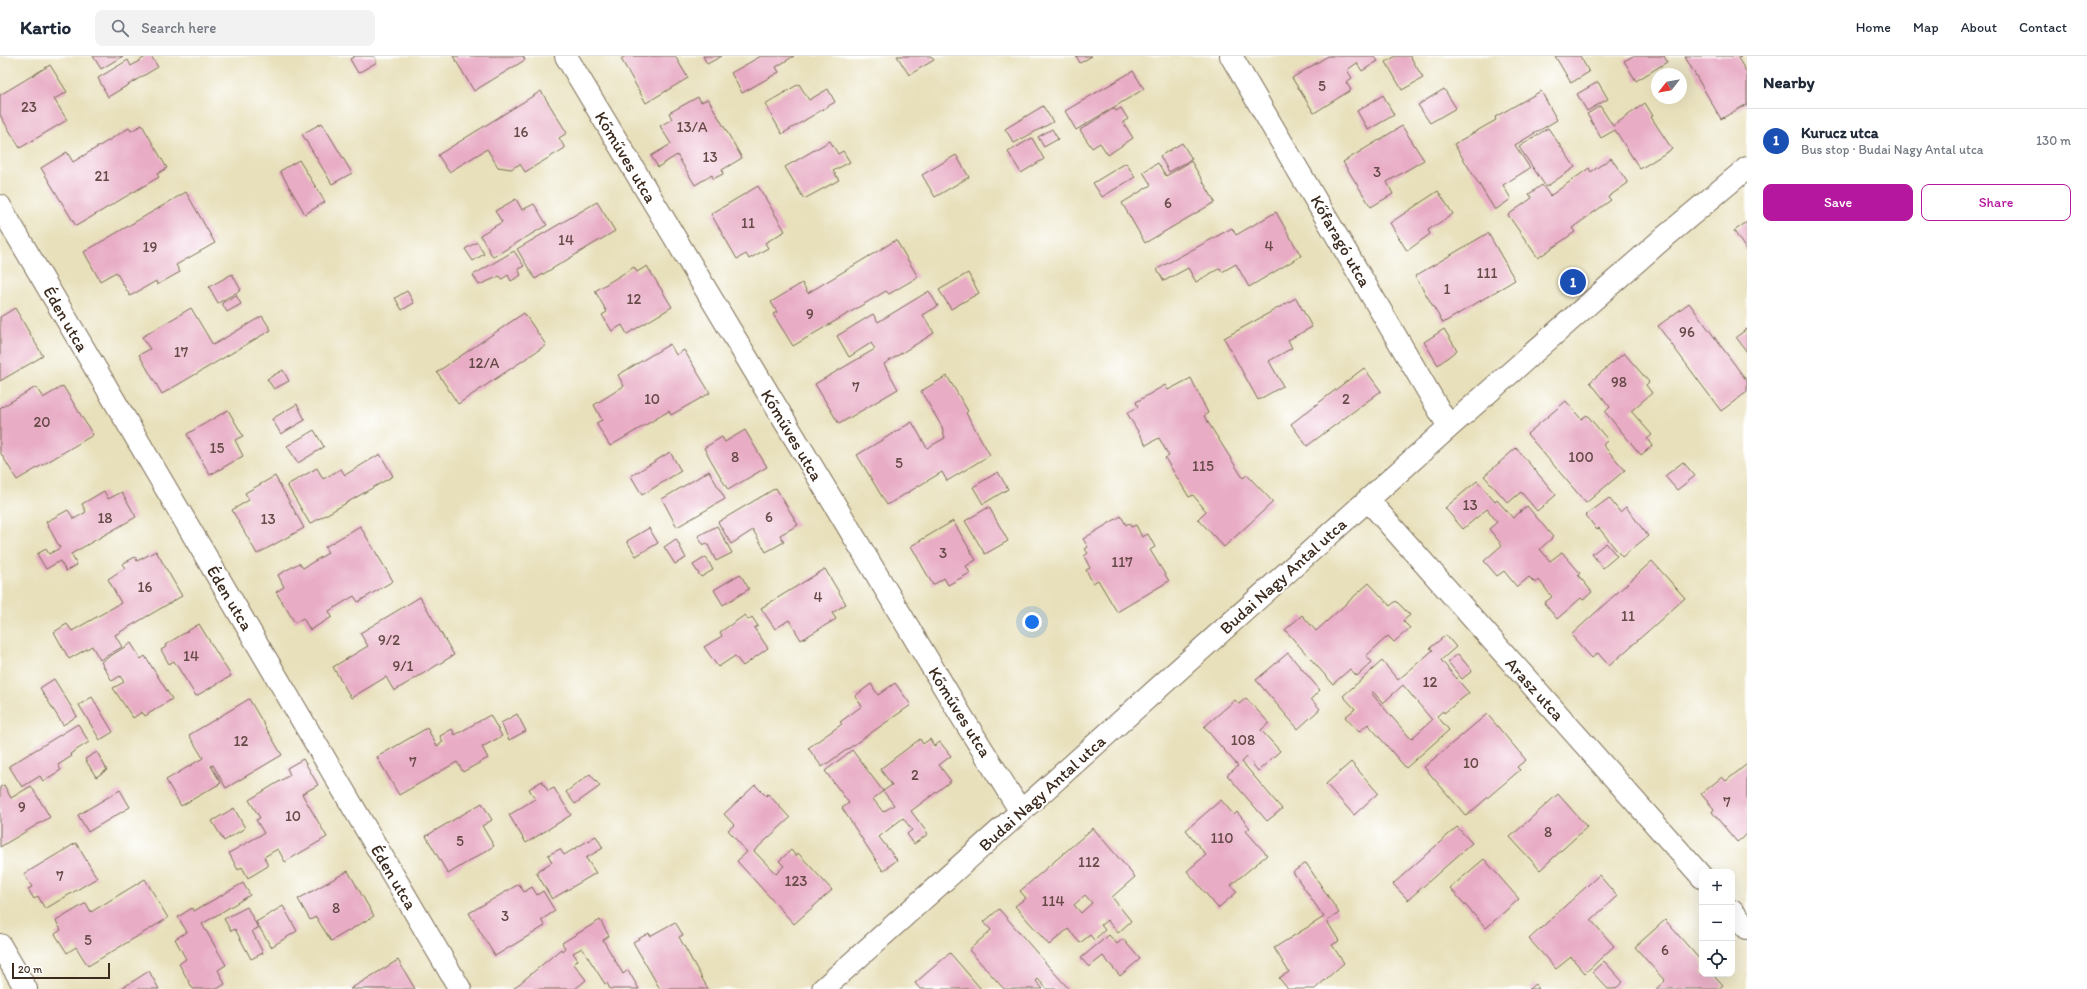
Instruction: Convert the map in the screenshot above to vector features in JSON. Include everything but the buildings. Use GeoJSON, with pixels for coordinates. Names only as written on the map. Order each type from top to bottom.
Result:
{"type":"FeatureCollection","features":[{"type":"Feature","properties":{"kind":"street","name":"Kőműves utca"},"geometry":{"type":"LineString","coordinates":[[566,56],[954,705],[1021,812]]}},
{"type":"Feature","properties":{"kind":"street","name":"Kőfaragó utca"},"geometry":{"type":"LineString","coordinates":[[1231,56],[1449,427]]}},
{"type":"Feature","properties":{"kind":"street","name":"Budai Nagy Antal utca"},"geometry":{"type":"LineString","coordinates":[[823,989],[1449,427],[1660,241],[1747,168]]}},
{"type":"Feature","properties":{"kind":"street","name":"Éden utca"},"geometry":{"type":"LineString","coordinates":[[0,206],[460,989]]}},
{"type":"Feature","properties":{"kind":"street","name":"Arasz utca"},"geometry":{"type":"LineString","coordinates":[[1368,500],[1699,874]]}},
{"type":"Feature","properties":{"kind":"street"},"geometry":{"type":"LineString","coordinates":[[1735,914],[1747,928]]}},
{"type":"Feature","properties":{"kind":"street"},"geometry":{"type":"LineString","coordinates":[[0,945],[26,989]]}},
{"type":"Feature","properties":{"kind":"place","name":"Kurucz utca"},"geometry":{"type":"Point","coordinates":[1573,282]}}]}
